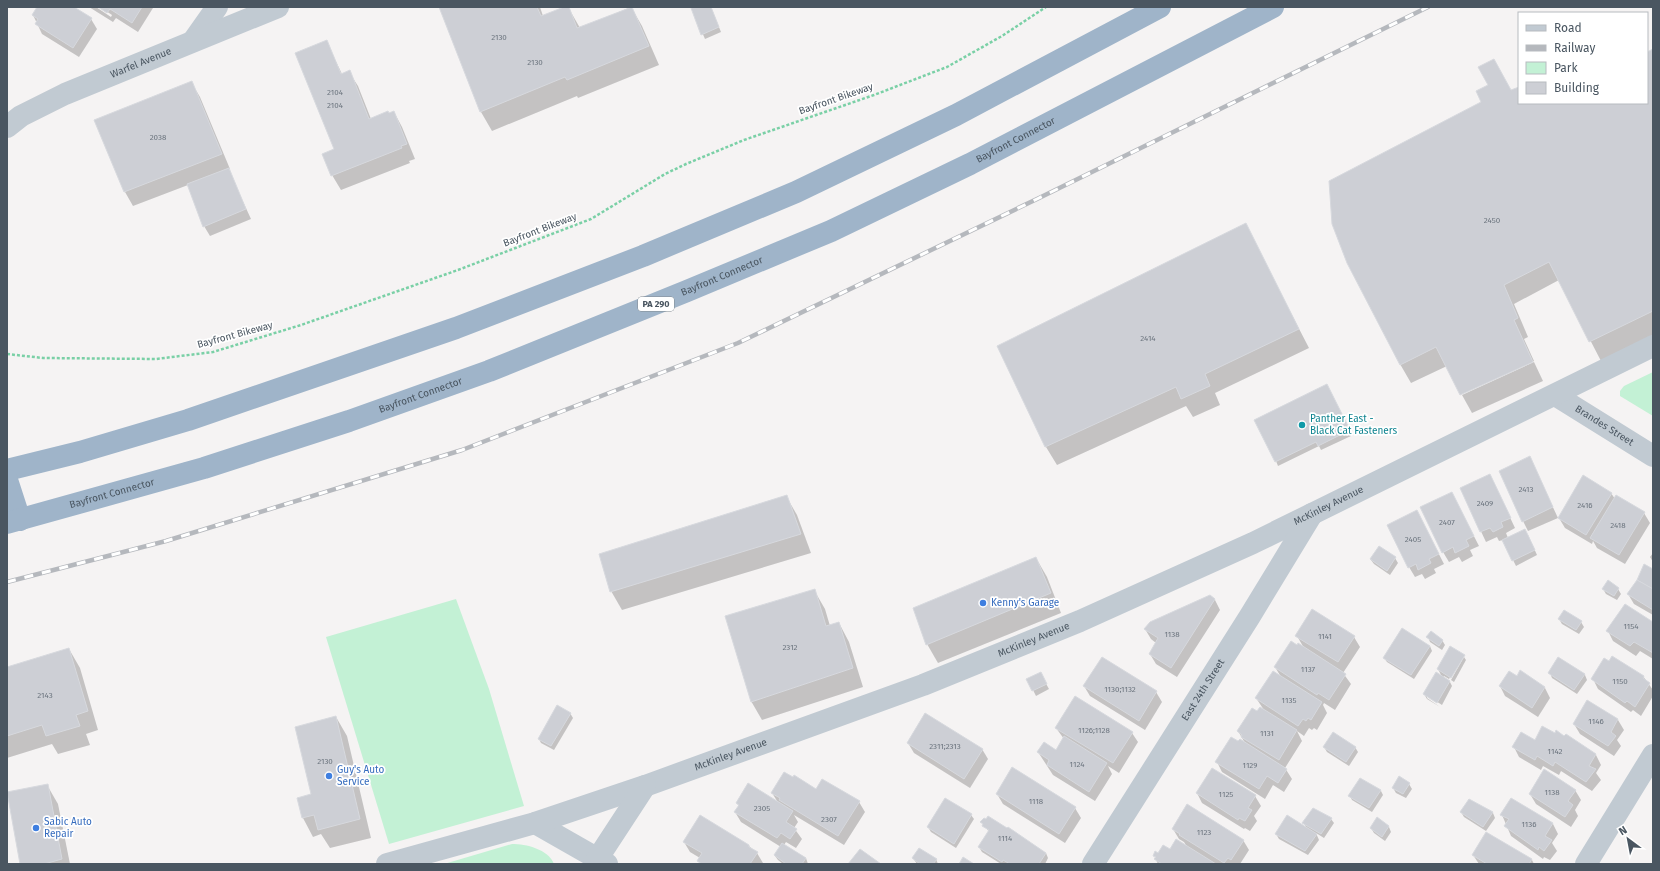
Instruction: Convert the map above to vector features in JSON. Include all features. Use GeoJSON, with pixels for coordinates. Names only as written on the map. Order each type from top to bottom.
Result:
{"type":"FeatureCollection","features":[{"type":"Feature","properties":{"kind":"highway"},"geometry":{"type":"LineString","coordinates":[[7,470],[80,452],[203,415],[456,328],[643,256],[796,192],[956,115],[1160,7]]}},
{"type":"Feature","properties":{"kind":"highway","name":"Bayfront Connector"},"geometry":{"type":"LineString","coordinates":[[13,521],[204,468],[349,420],[489,371],[687,291],[831,231],[970,164],[1273,7]]}},
{"type":"Feature","properties":{"kind":"highway"},"geometry":{"type":"LineString","coordinates":[[7,480],[13,521]]}},
{"type":"Feature","properties":{"kind":"street"},"geometry":{"type":"LineString","coordinates":[[193,41],[217,7]]}},
{"type":"Feature","properties":{"kind":"street","name":"Warfel Avenue"},"geometry":{"type":"LineString","coordinates":[[7,127],[21,116],[65,94],[278,7]]}},
{"type":"Feature","properties":{"kind":"street","name":"McKinley Avenue"},"geometry":{"type":"LineString","coordinates":[[387,864],[535,823],[645,786],[923,685],[1037,639],[1129,600],[1253,543],[1653,346]]}},
{"type":"Feature","properties":{"kind":"street","name":"Brandes Street"},"geometry":{"type":"LineString","coordinates":[[1556,395],[1653,456]]}},
{"type":"Feature","properties":{"kind":"street","name":"East 24th Street"},"geometry":{"type":"LineString","coordinates":[[1092,864],[1250,616],[1312,514]]}},
{"type":"Feature","properties":{"kind":"street"},"geometry":{"type":"LineString","coordinates":[[1586,864],[1653,755]]}},
{"type":"Feature","properties":{"kind":"street"},"geometry":{"type":"LineString","coordinates":[[535,823],[600,862],[645,786]]}},
{"type":"Feature","properties":{"kind":"path","name":"Bayfront Bikeway"},"geometry":{"type":"LineString","coordinates":[[7,354],[43,358],[156,359],[213,352],[301,325],[458,270],[591,219],[665,174],[686,164],[744,140],[874,95],[947,67],[1002,36],[1046,7]]}},
{"type":"Feature","properties":{"kind":"green space"},"geometry":{"type":"Polygon","coordinates":[[[1653,372],[1653,416],[1620,396],[1620,391],[1624,386],[1653,372]]]}},
{"type":"Feature","properties":{"kind":"green space"},"geometry":{"type":"Polygon","coordinates":[[[456,599],[489,689],[524,806],[389,844],[326,637],[456,599]]]}},
{"type":"Feature","properties":{"kind":"green space"},"geometry":{"type":"Polygon","coordinates":[[[512,844],[536,848],[547,855],[554,864],[444,864],[512,844]]]}},
{"type":"Feature","properties":{"kind":"building"},"geometry":{"type":"Polygon","coordinates":[[[37,7],[74,7],[92,18],[73,48],[35,24],[38,19],[32,15],[37,7]]]}},
{"type":"Feature","properties":{"kind":"building"},"geometry":{"type":"Polygon","coordinates":[[[98,7],[142,7],[132,23],[110,9],[107,13],[98,7]]]}},
{"type":"Feature","properties":{"kind":"building"},"geometry":{"type":"Polygon","coordinates":[[[439,7],[537,7],[541,16],[564,7],[569,7],[577,28],[632,7],[649,46],[567,80],[565,77],[480,112],[439,7]]]}},
{"type":"Feature","properties":{"kind":"building"},"geometry":{"type":"Polygon","coordinates":[[[711,7],[719,27],[701,35],[691,8],[711,7]]]}},
{"type":"Feature","properties":{"kind":"building"},"geometry":{"type":"Polygon","coordinates":[[[327,40],[341,74],[350,70],[369,119],[388,111],[389,113],[394,111],[407,144],[401,146],[402,148],[331,176],[322,154],[334,149],[295,53],[327,40]]]}},
{"type":"Feature","properties":{"kind":"building"},"geometry":{"type":"Polygon","coordinates":[[[1653,49],[1653,311],[1589,342],[1549,262],[1504,285],[1518,318],[1514,320],[1533,362],[1460,395],[1436,347],[1400,365],[1347,263],[1332,224],[1329,181],[1481,102],[1476,91],[1488,85],[1478,67],[1494,59],[1511,90],[1518,87],[1518,104],[1648,104],[1648,52],[1653,49]]]}},
{"type":"Feature","properties":{"kind":"building"},"geometry":{"type":"Polygon","coordinates":[[[192,81],[222,154],[124,192],[94,120],[192,81]]]}},
{"type":"Feature","properties":{"kind":"building"},"geometry":{"type":"Polygon","coordinates":[[[229,168],[246,209],[203,227],[187,184],[229,168]]]}},
{"type":"Feature","properties":{"kind":"building"},"geometry":{"type":"Polygon","coordinates":[[[1246,223],[1299,329],[1205,374],[1210,386],[1181,399],[1176,387],[1045,447],[997,346],[1246,223]]]}},
{"type":"Feature","properties":{"kind":"building","name":"Panther East - Black Cat Fasteners"},"geometry":{"type":"Polygon","coordinates":[[[1327,384],[1350,430],[1318,446],[1316,442],[1275,462],[1254,420],[1327,384]]]}},
{"type":"Feature","properties":{"kind":"building"},"geometry":{"type":"Polygon","coordinates":[[[1530,456],[1553,507],[1522,522],[1499,471],[1530,456]]]}},
{"type":"Feature","properties":{"kind":"building"},"geometry":{"type":"Polygon","coordinates":[[[1490,474],[1511,518],[1501,522],[1503,527],[1493,532],[1490,528],[1480,532],[1460,488],[1490,474]]]}},
{"type":"Feature","properties":{"kind":"building"},"geometry":{"type":"Polygon","coordinates":[[[1583,475],[1612,493],[1586,535],[1558,518],[1583,475]]]}},
{"type":"Feature","properties":{"kind":"building"},"geometry":{"type":"Polygon","coordinates":[[[1452,492],[1474,536],[1466,540],[1469,546],[1455,553],[1453,547],[1442,553],[1420,507],[1452,492]]]}},
{"type":"Feature","properties":{"kind":"building"},"geometry":{"type":"Polygon","coordinates":[[[787,495],[801,534],[610,592],[599,554],[787,495]]]}},
{"type":"Feature","properties":{"kind":"building"},"geometry":{"type":"Polygon","coordinates":[[[1616,495],[1645,512],[1619,555],[1590,538],[1616,495]]]}},
{"type":"Feature","properties":{"kind":"building"},"geometry":{"type":"Polygon","coordinates":[[[1417,510],[1439,554],[1429,559],[1431,563],[1418,570],[1416,564],[1408,568],[1387,525],[1417,510]]]}},
{"type":"Feature","properties":{"kind":"building"},"geometry":{"type":"Polygon","coordinates":[[[1525,529],[1535,550],[1512,561],[1502,540],[1525,529]]]}},
{"type":"Feature","properties":{"kind":"building"},"geometry":{"type":"Polygon","coordinates":[[[1379,546],[1396,557],[1387,571],[1370,559],[1379,546]]]}},
{"type":"Feature","properties":{"kind":"building"},"geometry":{"type":"Polygon","coordinates":[[[1036,557],[1051,593],[926,645],[913,608],[1036,557]]]}},
{"type":"Feature","properties":{"kind":"building"},"geometry":{"type":"Polygon","coordinates":[[[1644,564],[1653,569],[1653,589],[1637,580],[1644,564]]]}},
{"type":"Feature","properties":{"kind":"building"},"geometry":{"type":"Polygon","coordinates":[[[1608,580],[1619,588],[1614,596],[1602,589],[1608,580]]]}},
{"type":"Feature","properties":{"kind":"building"},"geometry":{"type":"Polygon","coordinates":[[[1637,580],[1653,589],[1653,610],[1627,594],[1637,580]]]}},
{"type":"Feature","properties":{"kind":"building"},"geometry":{"type":"Polygon","coordinates":[[[815,589],[826,626],[839,622],[853,668],[751,702],[725,616],[815,589]]]}},
{"type":"Feature","properties":{"kind":"building"},"geometry":{"type":"Polygon","coordinates":[[[1210,595],[1215,599],[1171,668],[1149,654],[1158,638],[1144,629],[1150,622],[1210,595]]]}},
{"type":"Feature","properties":{"kind":"building"},"geometry":{"type":"Polygon","coordinates":[[[1625,604],[1653,622],[1653,653],[1634,642],[1630,646],[1606,631],[1625,604]]]}},
{"type":"Feature","properties":{"kind":"building"},"geometry":{"type":"Polygon","coordinates":[[[1312,609],[1355,636],[1338,662],[1295,636],[1312,609]]]}},
{"type":"Feature","properties":{"kind":"building"},"geometry":{"type":"Polygon","coordinates":[[[1564,610],[1582,621],[1576,630],[1558,619],[1564,610]]]}},
{"type":"Feature","properties":{"kind":"building"},"geometry":{"type":"Polygon","coordinates":[[[1402,628],[1430,646],[1411,675],[1383,658],[1402,628]]]}},
{"type":"Feature","properties":{"kind":"building"},"geometry":{"type":"Polygon","coordinates":[[[1431,631],[1443,640],[1439,646],[1426,637],[1431,631]]]}},
{"type":"Feature","properties":{"kind":"building"},"geometry":{"type":"Polygon","coordinates":[[[1291,641],[1297,645],[1298,643],[1346,674],[1329,700],[1318,693],[1317,695],[1274,667],[1291,641]]]}},
{"type":"Feature","properties":{"kind":"building"},"geometry":{"type":"Polygon","coordinates":[[[1450,646],[1465,655],[1451,678],[1437,669],[1450,646]]]}},
{"type":"Feature","properties":{"kind":"building"},"geometry":{"type":"Polygon","coordinates":[[[69,648],[88,711],[76,715],[80,726],[46,736],[42,725],[7,736],[7,667],[69,648]]]}},
{"type":"Feature","properties":{"kind":"building"},"geometry":{"type":"Polygon","coordinates":[[[1612,656],[1644,676],[1643,678],[1650,683],[1635,707],[1627,701],[1625,703],[1591,679],[1604,658],[1609,661],[1612,656]]]}},
{"type":"Feature","properties":{"kind":"building"},"geometry":{"type":"Polygon","coordinates":[[[1102,657],[1157,691],[1139,721],[1083,686],[1102,657]]]}},
{"type":"Feature","properties":{"kind":"building"},"geometry":{"type":"Polygon","coordinates":[[[1558,657],[1585,674],[1574,690],[1548,673],[1558,657]]]}},
{"type":"Feature","properties":{"kind":"building"},"geometry":{"type":"Polygon","coordinates":[[[1520,670],[1545,687],[1532,708],[1499,686],[1509,671],[1517,676],[1520,670]]]}},
{"type":"Feature","properties":{"kind":"building"},"geometry":{"type":"Polygon","coordinates":[[[1273,671],[1322,702],[1311,720],[1308,718],[1306,721],[1303,719],[1298,726],[1255,698],[1273,671]]]}},
{"type":"Feature","properties":{"kind":"building"},"geometry":{"type":"Polygon","coordinates":[[[1041,672],[1047,684],[1032,691],[1026,679],[1041,672]]]}},
{"type":"Feature","properties":{"kind":"building"},"geometry":{"type":"Polygon","coordinates":[[[1436,672],[1450,681],[1437,703],[1423,694],[1436,672]]]}},
{"type":"Feature","properties":{"kind":"building"},"geometry":{"type":"Polygon","coordinates":[[[1075,696],[1133,732],[1113,763],[1055,728],[1075,696]]]}},
{"type":"Feature","properties":{"kind":"building"},"geometry":{"type":"Polygon","coordinates":[[[1587,700],[1618,719],[1611,732],[1616,736],[1608,746],[1573,724],[1587,700]]]}},
{"type":"Feature","properties":{"kind":"building"},"geometry":{"type":"Polygon","coordinates":[[[557,705],[571,713],[551,746],[538,739],[557,705]]]}},
{"type":"Feature","properties":{"kind":"building"},"geometry":{"type":"Polygon","coordinates":[[[1260,707],[1297,730],[1279,760],[1241,737],[1242,735],[1237,731],[1252,708],[1257,711],[1260,707]]]}},
{"type":"Feature","properties":{"kind":"building"},"geometry":{"type":"Polygon","coordinates":[[[925,713],[983,749],[964,779],[907,743],[925,713]]]}},
{"type":"Feature","properties":{"kind":"building"},"geometry":{"type":"Polygon","coordinates":[[[336,716],[360,819],[318,830],[314,815],[302,818],[297,798],[311,794],[295,727],[336,716]]]}},
{"type":"Feature","properties":{"kind":"building"},"geometry":{"type":"Polygon","coordinates":[[[1542,726],[1555,733],[1556,730],[1564,736],[1566,734],[1596,754],[1589,766],[1596,769],[1586,782],[1555,762],[1553,766],[1537,756],[1535,760],[1512,747],[1521,732],[1535,740],[1542,726]]]}},
{"type":"Feature","properties":{"kind":"building"},"geometry":{"type":"Polygon","coordinates":[[[1333,732],[1356,747],[1346,762],[1323,747],[1333,732]]]}},
{"type":"Feature","properties":{"kind":"building"},"geometry":{"type":"Polygon","coordinates":[[[1064,736],[1107,763],[1089,792],[1047,765],[1049,760],[1037,752],[1044,742],[1056,750],[1064,736]]]}},
{"type":"Feature","properties":{"kind":"building"},"geometry":{"type":"Polygon","coordinates":[[[1231,737],[1238,741],[1240,739],[1287,769],[1278,783],[1267,776],[1259,789],[1215,762],[1231,737]]]}},
{"type":"Feature","properties":{"kind":"building"},"geometry":{"type":"Polygon","coordinates":[[[1012,767],[1076,807],[1059,834],[996,794],[1012,767]]]}},
{"type":"Feature","properties":{"kind":"building"},"geometry":{"type":"Polygon","coordinates":[[[1212,768],[1256,795],[1248,808],[1252,810],[1245,821],[1239,818],[1238,820],[1196,793],[1212,768]]]}},
{"type":"Feature","properties":{"kind":"building"},"geometry":{"type":"Polygon","coordinates":[[[1544,769],[1576,790],[1568,801],[1573,805],[1565,817],[1529,794],[1544,769]]]}},
{"type":"Feature","properties":{"kind":"building"},"geometry":{"type":"Polygon","coordinates":[[[784,772],[793,777],[794,775],[816,789],[822,779],[860,801],[838,836],[779,800],[780,798],[771,793],[784,772]]]}},
{"type":"Feature","properties":{"kind":"building"},"geometry":{"type":"Polygon","coordinates":[[[1399,776],[1410,783],[1403,794],[1392,788],[1399,776]]]}},
{"type":"Feature","properties":{"kind":"building"},"geometry":{"type":"Polygon","coordinates":[[[1360,778],[1381,790],[1369,808],[1348,796],[1360,778]]]}},
{"type":"Feature","properties":{"kind":"building"},"geometry":{"type":"Polygon","coordinates":[[[748,783],[793,811],[786,822],[797,829],[790,839],[781,833],[777,838],[734,812],[739,805],[736,803],[748,783]]]}},
{"type":"Feature","properties":{"kind":"building"},"geometry":{"type":"Polygon","coordinates":[[[48,784],[62,859],[44,864],[20,864],[7,792],[48,784]]]}},
{"type":"Feature","properties":{"kind":"building"},"geometry":{"type":"Polygon","coordinates":[[[945,798],[972,814],[954,844],[927,827],[945,798]]]}},
{"type":"Feature","properties":{"kind":"building"},"geometry":{"type":"Polygon","coordinates":[[[1511,798],[1553,823],[1545,836],[1552,840],[1544,851],[1539,847],[1538,850],[1504,826],[1509,819],[1500,815],[1511,798]]]}},
{"type":"Feature","properties":{"kind":"building"},"geometry":{"type":"Polygon","coordinates":[[[1469,799],[1493,812],[1483,827],[1460,812],[1469,799]]]}},
{"type":"Feature","properties":{"kind":"building"},"geometry":{"type":"Polygon","coordinates":[[[1187,804],[1244,840],[1231,860],[1228,858],[1224,863],[1172,829],[1187,804]]]}},
{"type":"Feature","properties":{"kind":"building"},"geometry":{"type":"Polygon","coordinates":[[[1313,808],[1332,818],[1321,834],[1302,823],[1313,808]]]}},
{"type":"Feature","properties":{"kind":"building"},"geometry":{"type":"Polygon","coordinates":[[[700,815],[758,852],[750,864],[702,864],[697,861],[702,853],[683,842],[700,815]]]}},
{"type":"Feature","properties":{"kind":"building"},"geometry":{"type":"Polygon","coordinates":[[[1287,815],[1317,834],[1305,851],[1275,834],[1287,815]]]}},
{"type":"Feature","properties":{"kind":"building"},"geometry":{"type":"Polygon","coordinates":[[[988,816],[1007,828],[1008,827],[1046,853],[1039,864],[1010,864],[1003,860],[1002,862],[978,847],[989,830],[982,826],[983,824],[980,822],[988,816]]]}},
{"type":"Feature","properties":{"kind":"building"},"geometry":{"type":"Polygon","coordinates":[[[1377,817],[1389,826],[1382,837],[1370,828],[1377,817]]]}},
{"type":"Feature","properties":{"kind":"building"},"geometry":{"type":"Polygon","coordinates":[[[1486,832],[1532,859],[1529,864],[1487,864],[1472,855],[1486,832]]]}},
{"type":"Feature","properties":{"kind":"building"},"geometry":{"type":"Polygon","coordinates":[[[1176,839],[1216,864],[1162,864],[1154,859],[1156,857],[1153,856],[1155,851],[1158,853],[1163,845],[1170,849],[1176,839]]]}},
{"type":"Feature","properties":{"kind":"building"},"geometry":{"type":"Polygon","coordinates":[[[782,843],[806,858],[802,864],[786,864],[774,855],[782,843]]]}},
{"type":"Feature","properties":{"kind":"building"},"geometry":{"type":"Polygon","coordinates":[[[919,848],[937,859],[933,864],[920,864],[912,858],[919,848]]]}},
{"type":"Feature","properties":{"kind":"building"},"geometry":{"type":"Polygon","coordinates":[[[860,849],[881,864],[848,864],[860,849]]]}},
{"type":"Feature","properties":{"kind":"building"},"geometry":{"type":"Polygon","coordinates":[[[963,857],[974,864],[959,864],[963,857]]]}},
{"type":"Feature","properties":{"kind":"railway"},"geometry":{"type":"LineString","coordinates":[[7,582],[166,541],[462,450],[738,343],[1037,199],[1428,7]]}},
{"type":"Feature","properties":{"kind":"place","name":"Panther East - Black Cat Fasteners"},"geometry":{"type":"Point","coordinates":[1302,425]}},
{"type":"Feature","properties":{"kind":"place","name":"Kenny's Garage"},"geometry":{"type":"Point","coordinates":[983,603]}},
{"type":"Feature","properties":{"kind":"place","name":"Guy's Auto Service"},"geometry":{"type":"Point","coordinates":[329,776]}},
{"type":"Feature","properties":{"kind":"place","name":"Sabic Auto Repair"},"geometry":{"type":"Point","coordinates":[36,828]}}]}
